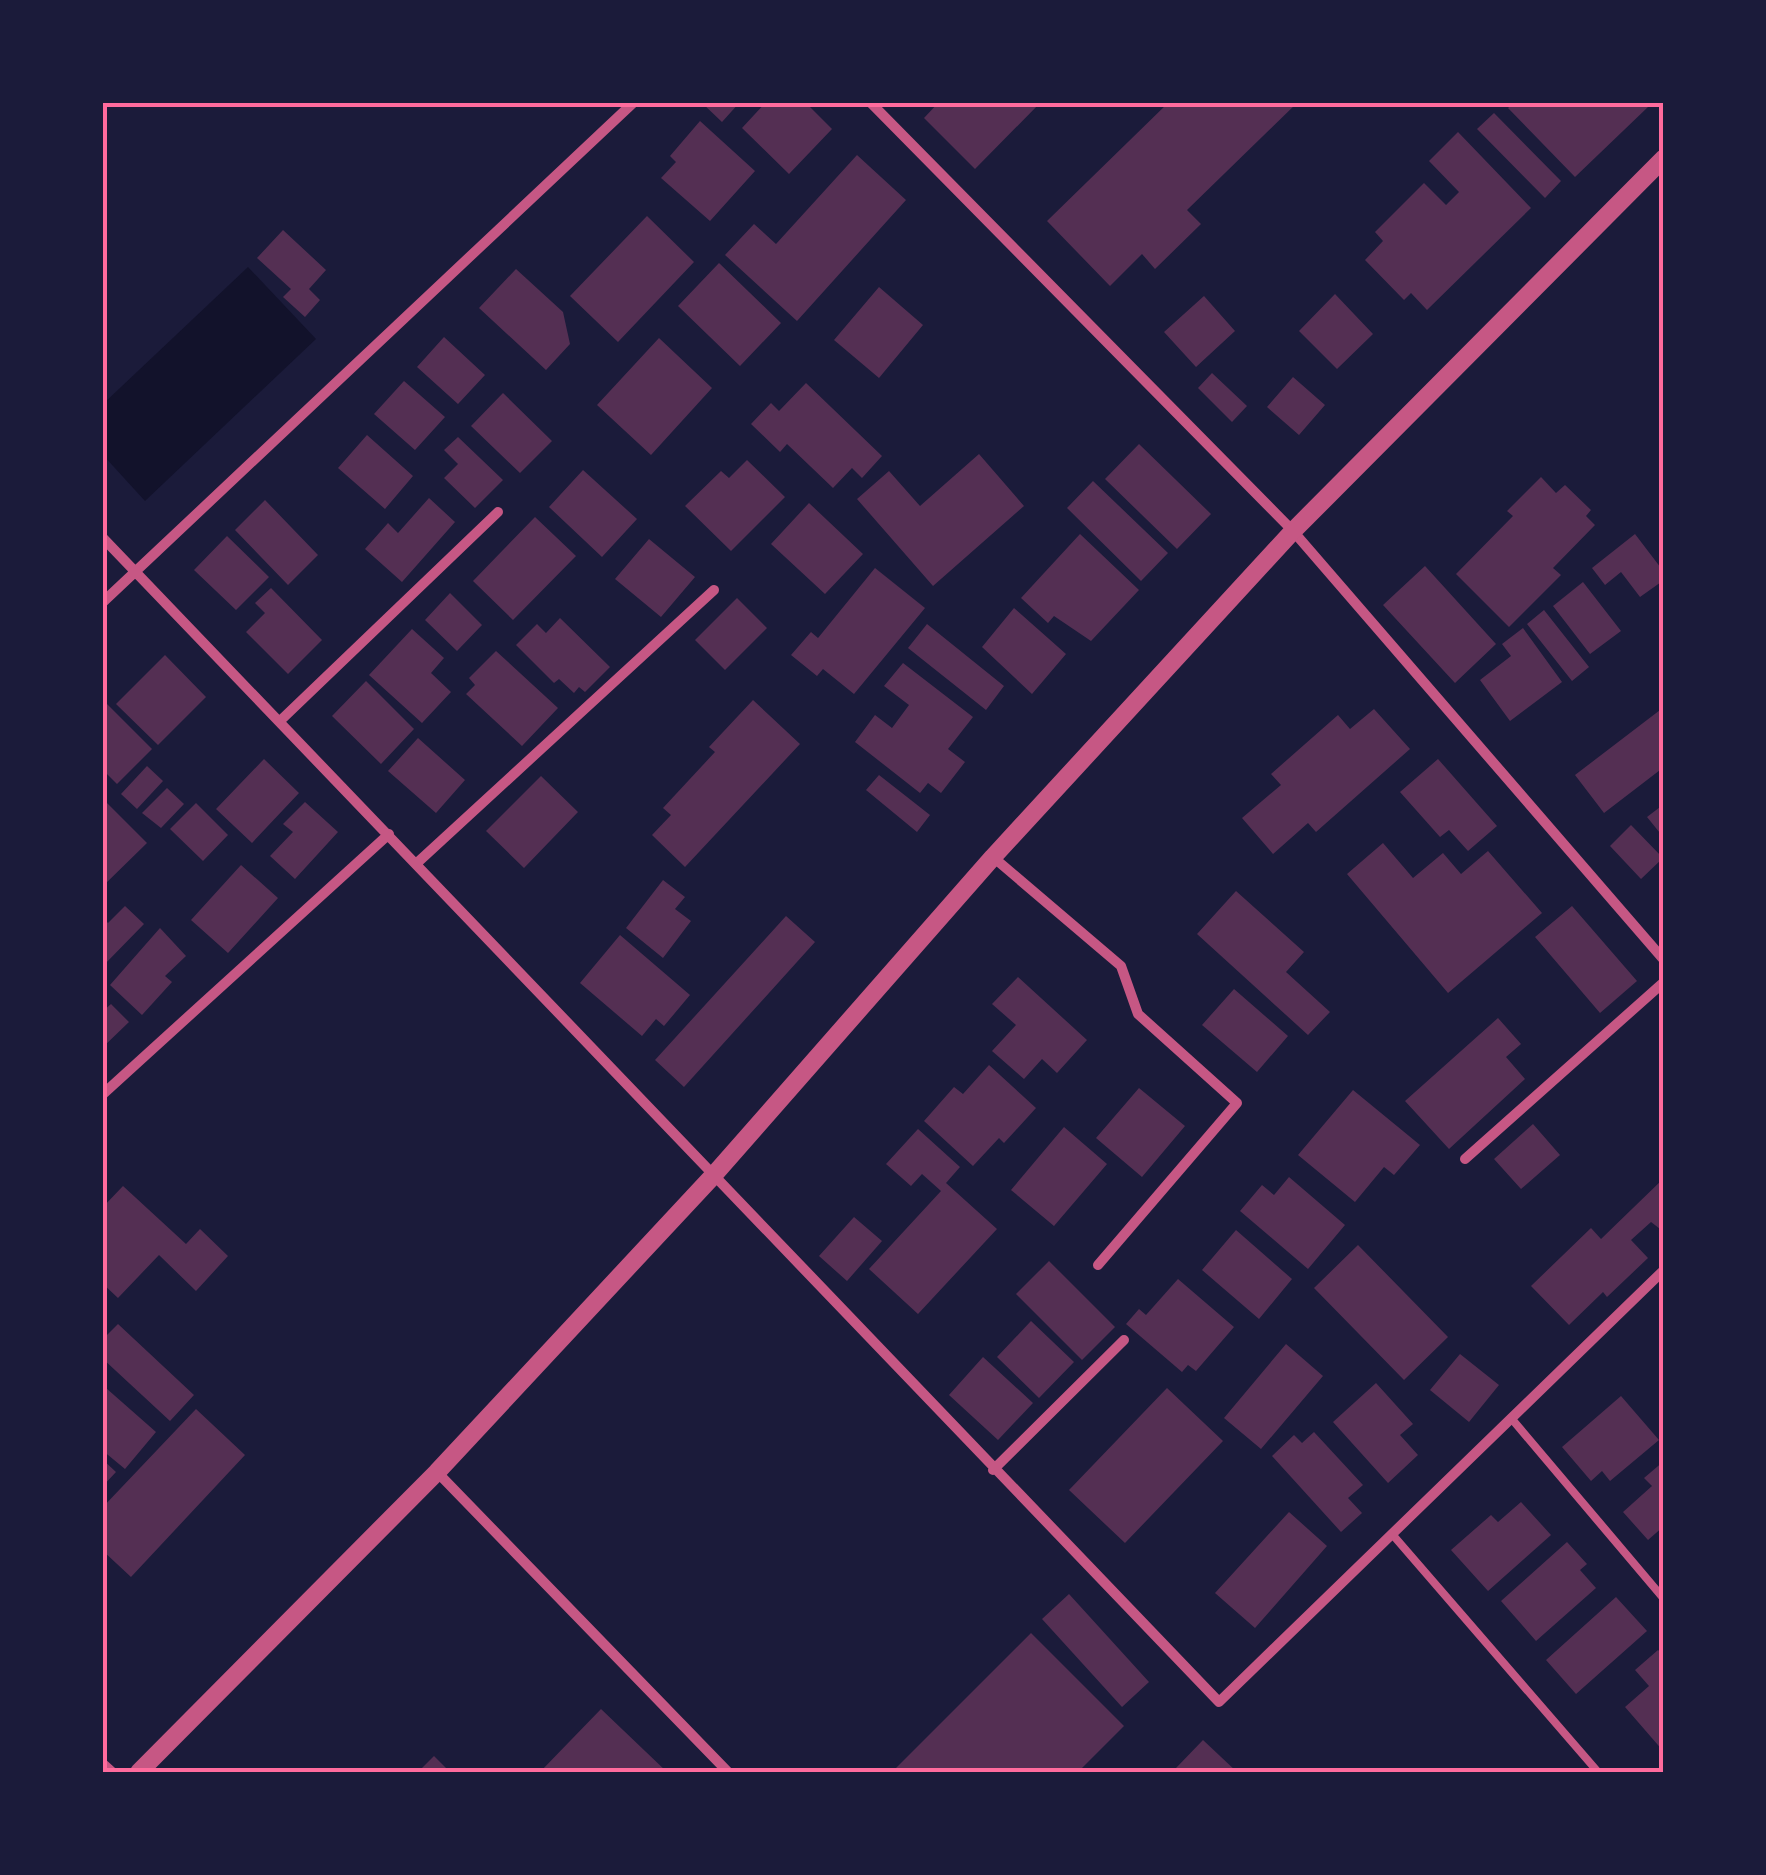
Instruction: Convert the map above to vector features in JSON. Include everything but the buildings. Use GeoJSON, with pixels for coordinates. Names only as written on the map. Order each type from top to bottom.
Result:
{"type":"FeatureCollection","features":[{"type":"Feature","properties":{"kind":"street"},"geometry":{"type":"LineString","coordinates":[[102,603],[634,102]]}},
{"type":"Feature","properties":{"kind":"street"},"geometry":{"type":"LineString","coordinates":[[870,102],[1292,531],[1664,960]]}},
{"type":"Feature","properties":{"kind":"street"},"geometry":{"type":"LineString","coordinates":[[139,1772],[437,1472],[712,1177],[993,857],[1292,531],[1664,158]]}},
{"type":"Feature","properties":{"kind":"street"},"geometry":{"type":"LineString","coordinates":[[281,720],[498,512]]}},
{"type":"Feature","properties":{"kind":"street"},"geometry":{"type":"LineString","coordinates":[[102,537],[1219,1702],[1664,1270]]}},
{"type":"Feature","properties":{"kind":"street"},"geometry":{"type":"LineString","coordinates":[[416,863],[714,590]]}},
{"type":"Feature","properties":{"kind":"street"},"geometry":{"type":"LineString","coordinates":[[102,1095],[389,834]]}},
{"type":"Feature","properties":{"kind":"street"},"geometry":{"type":"LineString","coordinates":[[993,857],[1121,966],[1138,1014],[1237,1103],[1098,1264]]}},
{"type":"Feature","properties":{"kind":"street"},"geometry":{"type":"LineString","coordinates":[[1465,1159],[1664,982]]}},
{"type":"Feature","properties":{"kind":"street"},"geometry":{"type":"LineString","coordinates":[[993,1470],[1124,1340]]}},
{"type":"Feature","properties":{"kind":"street"},"geometry":{"type":"LineString","coordinates":[[437,1472],[728,1772]]}},
{"type":"Feature","properties":{"kind":"street"},"geometry":{"type":"LineString","coordinates":[[102,1763],[112,1772]]}},
{"type":"Feature","properties":{"kind":"lane"},"geometry":{"type":"LineString","coordinates":[[1511,1418],[1664,1599]]}},
{"type":"Feature","properties":{"kind":"lane"},"geometry":{"type":"LineString","coordinates":[[1392,1534],[1598,1772]]}},
{"type":"Feature","properties":{"kind":"shaded area"},"geometry":{"type":"Polygon","coordinates":[[[248,267],[316,339],[145,501],[103,455],[103,404],[248,267]]]}}]}
